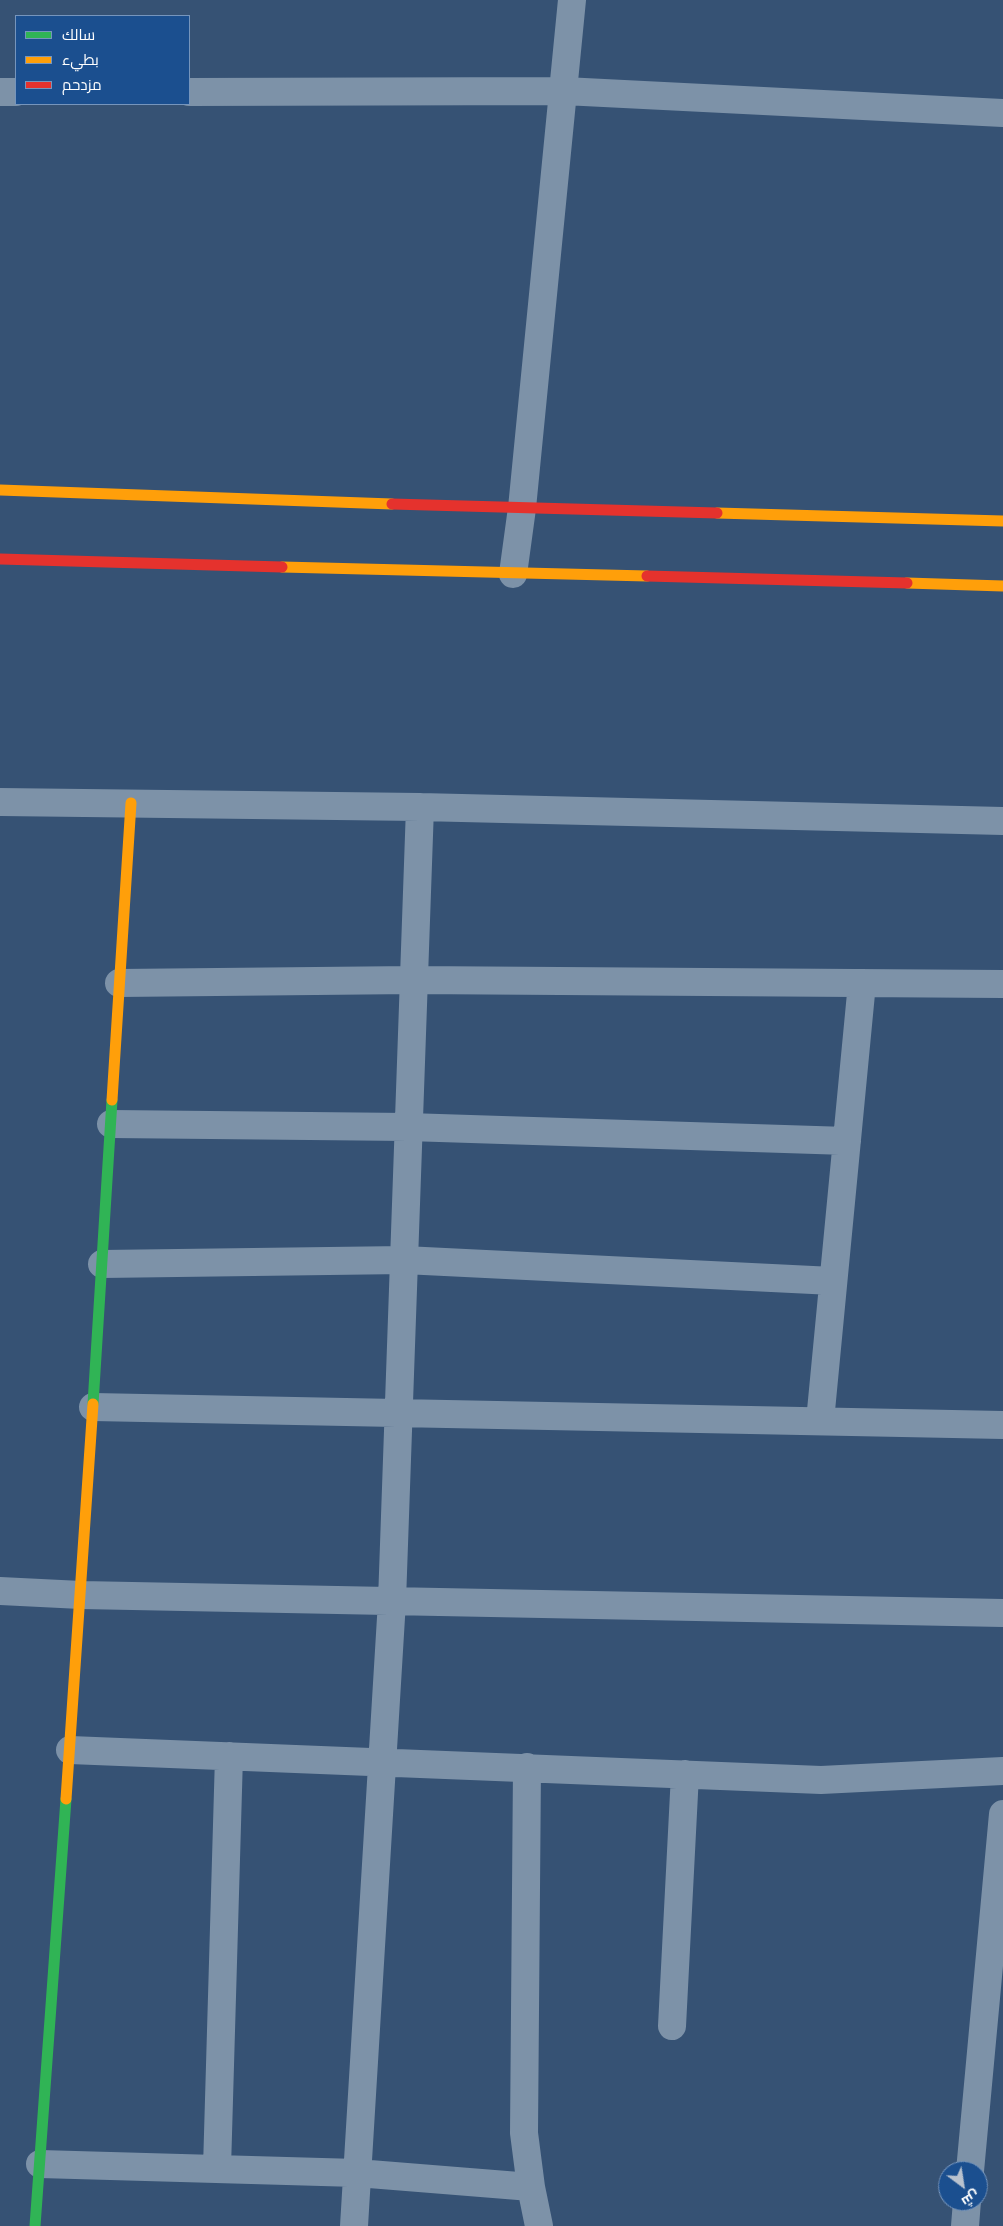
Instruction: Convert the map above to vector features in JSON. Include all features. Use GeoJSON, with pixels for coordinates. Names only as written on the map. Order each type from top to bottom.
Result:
{"type":"FeatureCollection","features":[{"type":"Feature","properties":{"kind":"street"},"geometry":{"type":"LineString","coordinates":[[513,574],[522,508],[572,0]]}},
{"type":"Feature","properties":{"kind":"street"},"geometry":{"type":"LineString","coordinates":[[190,92],[564,91],[1003,113]]}},
{"type":"Feature","properties":{"kind":"street"},"geometry":{"type":"LineString","coordinates":[[0,92],[15,92]]}},
{"type":"Feature","properties":{"kind":"street"},"geometry":{"type":"LineString","coordinates":[[0,490],[522,508],[1003,521]]}},
{"type":"Feature","properties":{"kind":"street"},"geometry":{"type":"LineString","coordinates":[[0,559],[1003,586]]}},
{"type":"Feature","properties":{"kind":"street"},"geometry":{"type":"LineString","coordinates":[[0,802],[420,807],[1003,821]]}},
{"type":"Feature","properties":{"kind":"street"},"geometry":{"type":"LineString","coordinates":[[35,2226],[82,1595],[131,803]]}},
{"type":"Feature","properties":{"kind":"street"},"geometry":{"type":"LineString","coordinates":[[354,2226],[392,1601],[420,807]]}},
{"type":"Feature","properties":{"kind":"street"},"geometry":{"type":"LineString","coordinates":[[119,983],[413,980],[1003,984]]}},
{"type":"Feature","properties":{"kind":"street"},"geometry":{"type":"LineString","coordinates":[[820,1421],[862,982]]}},
{"type":"Feature","properties":{"kind":"street"},"geometry":{"type":"LineString","coordinates":[[111,1124],[408,1127],[847,1141]]}},
{"type":"Feature","properties":{"kind":"street"},"geometry":{"type":"LineString","coordinates":[[102,1264],[404,1260],[833,1281]]}},
{"type":"Feature","properties":{"kind":"street"},"geometry":{"type":"LineString","coordinates":[[93,1407],[1003,1425]]}},
{"type":"Feature","properties":{"kind":"street"},"geometry":{"type":"LineString","coordinates":[[0,1591],[82,1595],[1003,1614]]}},
{"type":"Feature","properties":{"kind":"street"},"geometry":{"type":"LineString","coordinates":[[70,1750],[821,1780],[1003,1771]]}},
{"type":"Feature","properties":{"kind":"street"},"geometry":{"type":"LineString","coordinates":[[217,2168],[229,1756]]}},
{"type":"Feature","properties":{"kind":"street"},"geometry":{"type":"LineString","coordinates":[[526,1767],[524,2133],[531,2187],[539,2226]]}},
{"type":"Feature","properties":{"kind":"street"},"geometry":{"type":"LineString","coordinates":[[672,2026],[685,1774]]}},
{"type":"Feature","properties":{"kind":"street"},"geometry":{"type":"LineString","coordinates":[[971,2161],[1003,1814]]}},
{"type":"Feature","properties":{"kind":"street"},"geometry":{"type":"LineString","coordinates":[[40,2164],[357,2173],[531,2187]]}},
{"type":"Feature","properties":{"kind":"street"},"geometry":{"type":"LineString","coordinates":[[965,2226],[966,2211]]}},
{"type":"Feature","properties":{"kind":"traffic: fast"},"geometry":{"type":"LineString","coordinates":[[93,1404],[112,1100]]}},
{"type":"Feature","properties":{"kind":"traffic: fast"},"geometry":{"type":"LineString","coordinates":[[35,2226],[66,1799]]}},
{"type":"Feature","properties":{"kind":"traffic: slow"},"geometry":{"type":"LineString","coordinates":[[0,490],[392,504]]}},
{"type":"Feature","properties":{"kind":"traffic: slow"},"geometry":{"type":"LineString","coordinates":[[717,513],[1003,521]]}},
{"type":"Feature","properties":{"kind":"traffic: slow"},"geometry":{"type":"LineString","coordinates":[[282,567],[647,576]]}},
{"type":"Feature","properties":{"kind":"traffic: slow"},"geometry":{"type":"LineString","coordinates":[[907,583],[1003,586]]}},
{"type":"Feature","properties":{"kind":"traffic: slow"},"geometry":{"type":"LineString","coordinates":[[112,1100],[131,803]]}},
{"type":"Feature","properties":{"kind":"traffic: slow"},"geometry":{"type":"LineString","coordinates":[[66,1799],[93,1404]]}},
{"type":"Feature","properties":{"kind":"traffic: jam"},"geometry":{"type":"LineString","coordinates":[[392,504],[717,513]]}},
{"type":"Feature","properties":{"kind":"traffic: jam"},"geometry":{"type":"LineString","coordinates":[[0,559],[282,567]]}},
{"type":"Feature","properties":{"kind":"traffic: jam"},"geometry":{"type":"LineString","coordinates":[[647,576],[907,583]]}}]}
